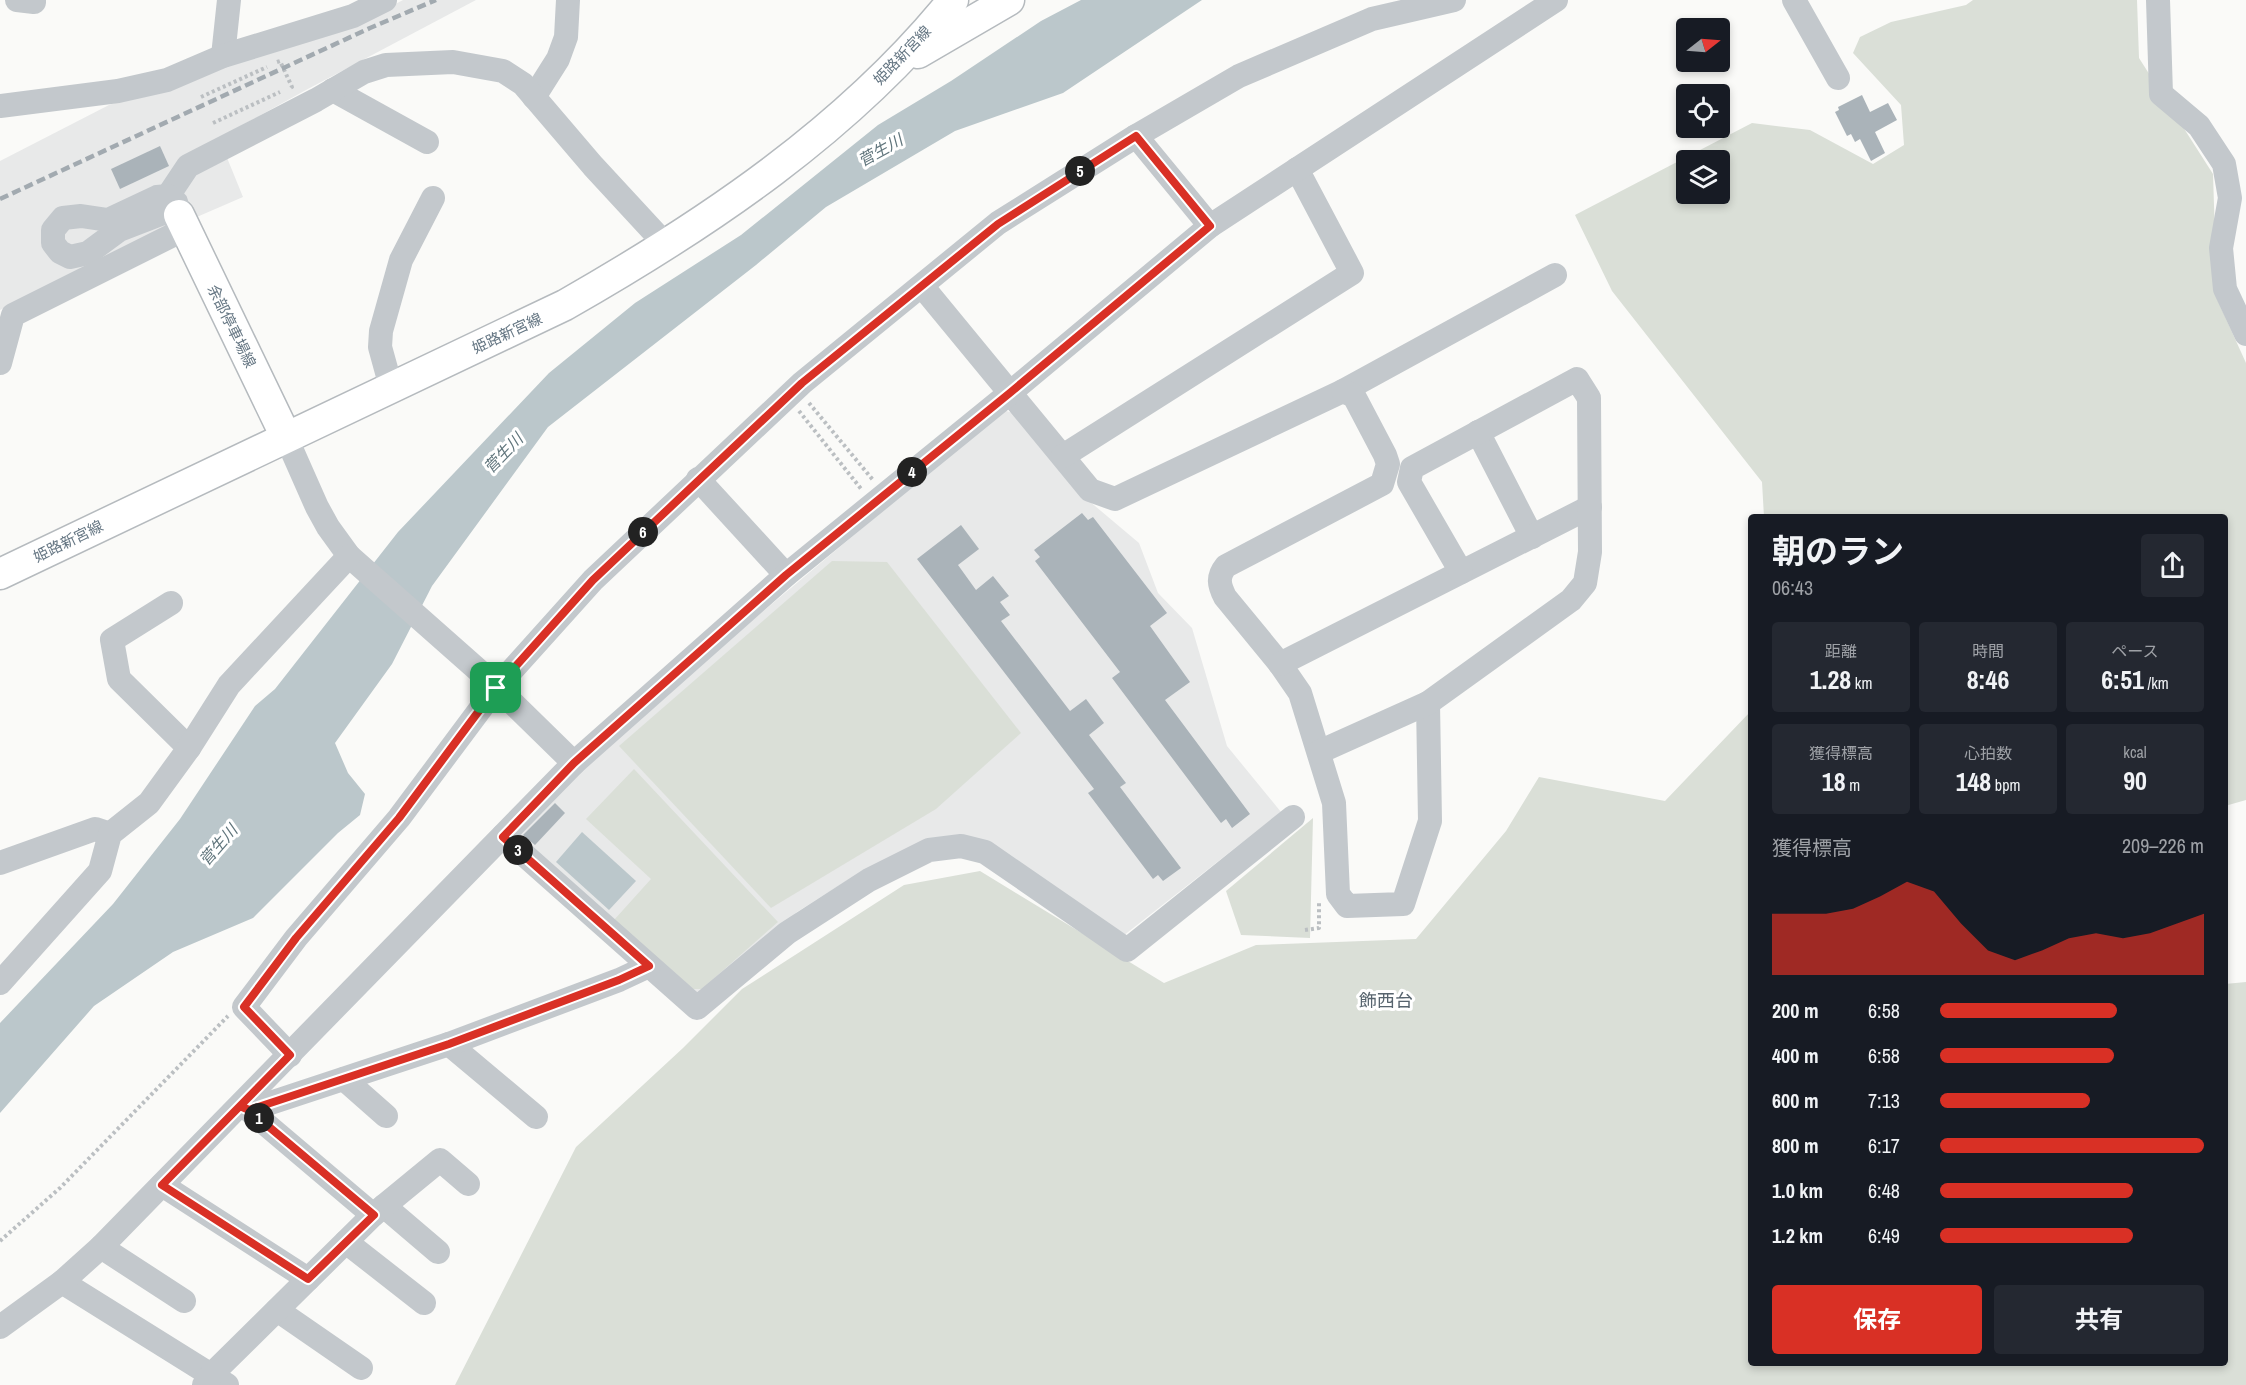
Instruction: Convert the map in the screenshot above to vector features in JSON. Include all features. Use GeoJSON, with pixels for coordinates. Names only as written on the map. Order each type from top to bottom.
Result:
{"type":"FeatureCollection","features":[{"type":"Feature","properties":{"kind":"main road","name":"姫路新宮線"},"geometry":{"type":"LineString","coordinates":[[0,574],[565,305],[666,245],[733,200],[824,129],[888,73],[953,0]]}},
{"type":"Feature","properties":{"kind":"main road"},"geometry":{"type":"LineString","coordinates":[[888,73],[996,3]]}},
{"type":"Feature","properties":{"kind":"main road","name":"余部停車場線"},"geometry":{"type":"LineString","coordinates":[[178,214],[286,437]]}},
{"type":"Feature","properties":{"kind":"street"},"geometry":{"type":"LineString","coordinates":[[17,0],[34,2],[34,0]]}},
{"type":"Feature","properties":{"kind":"street"},"geometry":{"type":"LineString","coordinates":[[223,57],[229,0]]}},
{"type":"Feature","properties":{"kind":"street"},"geometry":{"type":"LineString","coordinates":[[0,106],[118,91],[167,80],[223,57],[352,16],[385,0]]}},
{"type":"Feature","properties":{"kind":"street"},"geometry":{"type":"LineString","coordinates":[[534,97],[558,59],[566,37],[568,0]]}},
{"type":"Feature","properties":{"kind":"street"},"geometry":{"type":"LineString","coordinates":[[290,1055],[244,1007],[296,938],[399,818],[492,683],[593,580],[792,392],[998,224],[1136,136],[1239,76],[1372,19],[1454,0]]}},
{"type":"Feature","properties":{"kind":"street"},"geometry":{"type":"LineString","coordinates":[[0,1327],[62,1282],[101,1247],[162,1185],[245,1108],[290,1055],[574,763],[786,575],[1210,226],[1556,0]]}},
{"type":"Feature","properties":{"kind":"street"},"geometry":{"type":"LineString","coordinates":[[1794,0],[1838,78]]}},
{"type":"Feature","properties":{"kind":"street"},"geometry":{"type":"LineString","coordinates":[[2157,0],[2161,94],[2199,126],[2224,164],[2237,193],[2230,198],[2221,248],[2225,289],[2246,334]]}},
{"type":"Feature","properties":{"kind":"street"},"geometry":{"type":"LineString","coordinates":[[0,363],[13,315],[178,214],[188,166],[364,72],[386,64],[453,62],[503,71],[523,84],[593,166],[666,245]]}},
{"type":"Feature","properties":{"kind":"street"},"geometry":{"type":"LineString","coordinates":[[333,90],[428,142]]}},
{"type":"Feature","properties":{"kind":"street"},"geometry":{"type":"LineString","coordinates":[[1136,136],[1210,226]]}},
{"type":"Feature","properties":{"kind":"street"},"geometry":{"type":"LineString","coordinates":[[1063,456],[1352,273],[1297,169]]}},
{"type":"Feature","properties":{"kind":"street"},"geometry":{"type":"LineString","coordinates":[[392,387],[380,347],[381,331],[401,260],[433,198]]}},
{"type":"Feature","properties":{"kind":"street"},"geometry":{"type":"LineString","coordinates":[[922,286],[1090,490],[1115,499],[1343,391],[1555,275]]}},
{"type":"Feature","properties":{"kind":"street"},"geometry":{"type":"LineString","coordinates":[[1319,752],[1428,703],[1571,600],[1585,584],[1590,552],[1589,398],[1577,379],[1412,468],[1409,482],[1461,572]]}},
{"type":"Feature","properties":{"kind":"street"},"geometry":{"type":"LineString","coordinates":[[1343,391],[1354,396],[1385,455],[1388,464],[1382,484],[1226,566],[1220,574],[1220,586],[1225,597],[1280,664],[1300,693],[1334,803],[1338,894],[1347,906],[1403,904],[1430,821],[1428,703]]}},
{"type":"Feature","properties":{"kind":"street"},"geometry":{"type":"LineString","coordinates":[[1478,432],[1533,537]]}},
{"type":"Feature","properties":{"kind":"street"},"geometry":{"type":"LineString","coordinates":[[286,437],[317,507],[328,527],[353,560],[492,683],[574,763]]}},
{"type":"Feature","properties":{"kind":"street"},"geometry":{"type":"LineString","coordinates":[[698,480],[786,575]]}},
{"type":"Feature","properties":{"kind":"street"},"geometry":{"type":"LineString","coordinates":[[1280,664],[1590,507]]}},
{"type":"Feature","properties":{"kind":"street"},"geometry":{"type":"LineString","coordinates":[[0,983],[100,871],[110,834],[149,803],[189,748],[229,685],[353,560]]}},
{"type":"Feature","properties":{"kind":"street"},"geometry":{"type":"LineString","coordinates":[[171,603],[112,640],[119,679],[189,748]]}},
{"type":"Feature","properties":{"kind":"street"},"geometry":{"type":"LineString","coordinates":[[503,837],[697,1008],[787,933],[869,880],[929,850],[961,846],[985,852],[1127,950],[1293,818]]}},
{"type":"Feature","properties":{"kind":"street"},"geometry":{"type":"LineString","coordinates":[[0,863],[95,830],[110,834]]}},
{"type":"Feature","properties":{"kind":"street"},"geometry":{"type":"LineString","coordinates":[[245,1108],[344,1079],[449,1044],[619,980],[649,966]]}},
{"type":"Feature","properties":{"kind":"street"},"geometry":{"type":"LineString","coordinates":[[449,1044],[536,1117]]}},
{"type":"Feature","properties":{"kind":"street"},"geometry":{"type":"LineString","coordinates":[[344,1079],[386,1116]]}},
{"type":"Feature","properties":{"kind":"street"},"geometry":{"type":"LineString","coordinates":[[245,1108],[379,1211],[438,1252]]}},
{"type":"Feature","properties":{"kind":"street"},"geometry":{"type":"LineString","coordinates":[[62,1282],[214,1382],[277,1310],[308,1279],[379,1211],[440,1160],[468,1184]]}},
{"type":"Feature","properties":{"kind":"street"},"geometry":{"type":"LineString","coordinates":[[162,1185],[308,1279]]}},
{"type":"Feature","properties":{"kind":"street"},"geometry":{"type":"LineString","coordinates":[[346,1242],[424,1303]]}},
{"type":"Feature","properties":{"kind":"street"},"geometry":{"type":"LineString","coordinates":[[101,1247],[184,1301]]}},
{"type":"Feature","properties":{"kind":"street"},"geometry":{"type":"LineString","coordinates":[[277,1310],[360,1368]]}},
{"type":"Feature","properties":{"kind":"path"},"geometry":{"type":"LineString","coordinates":[[201,97],[279,61],[292,87],[213,123]]}},
{"type":"Feature","properties":{"kind":"path"},"geometry":{"type":"LineString","coordinates":[[792,392],[879,500]]}},
{"type":"Feature","properties":{"kind":"path"},"geometry":{"type":"LineString","coordinates":[[792,392],[879,500]]}},
{"type":"Feature","properties":{"kind":"path"},"geometry":{"type":"LineString","coordinates":[[0,1241],[60,1188],[225,1018],[244,1007]]}},
{"type":"Feature","properties":{"kind":"shaded area"},"geometry":{"type":"Polygon","coordinates":[[[403,0],[476,0],[219,138],[243,197],[146,239],[0,310],[0,161],[109,105],[371,17],[403,0]]]}},
{"type":"Feature","properties":{"kind":"shaded area"},"geometry":{"type":"Polygon","coordinates":[[[1973,0],[2137,0],[2139,58],[2213,174],[2217,299],[2246,363],[2246,800],[2228,805],[2228,514],[1764,514],[1762,482],[1612,291],[1575,215],[1676,163],[1676,204],[1730,204],[1730,150],[1700,150],[1723,138],[1730,138],[1730,134],[1752,123],[1810,130],[1873,164],[1904,145],[1901,105],[1853,53],[1860,37],[1891,22],[1966,5],[1973,0]]]}},
{"type":"Feature","properties":{"kind":"shaded area"},"geometry":{"type":"Polygon","coordinates":[[[1003,410],[1013,413],[1082,495],[1139,543],[1158,593],[1192,628],[1227,746],[1281,812],[1123,936],[988,844],[862,871],[797,912],[703,992],[693,993],[516,838],[563,788],[686,676],[1003,410]]]}},
{"type":"Feature","properties":{"kind":"shaded area"},"geometry":{"type":"Polygon","coordinates":[[[832,561],[887,562],[1021,733],[936,809],[771,908],[619,746],[832,561]]]}},
{"type":"Feature","properties":{"kind":"shaded area"},"geometry":{"type":"Polygon","coordinates":[[[1748,714],[1748,1366],[2228,1366],[2228,984],[2246,982],[2246,1385],[455,1385],[576,1147],[683,1048],[742,989],[904,885],[980,871],[1164,983],[1256,945],[1416,939],[1506,831],[1539,777],[1665,801],[1748,714]]]}},
{"type":"Feature","properties":{"kind":"shaded area"},"geometry":{"type":"Polygon","coordinates":[[[634,769],[778,922],[702,989],[693,989],[614,920],[651,879],[586,819],[634,769]]]}},
{"type":"Feature","properties":{"kind":"shaded area"},"geometry":{"type":"Polygon","coordinates":[[[1313,818],[1310,938],[1241,935],[1226,891],[1313,818]]]}},
{"type":"Feature","properties":{"kind":"water","name":"菅生川"},"geometry":{"type":"Polygon","coordinates":[[[1081,0],[1202,0],[1063,93],[955,131],[826,207],[756,265],[548,427],[432,586],[392,664],[335,743],[348,773],[365,794],[360,815],[338,833],[253,918],[173,952],[94,1006],[0,1113],[0,1023],[113,904],[180,819],[255,706],[275,689],[398,532],[549,373],[635,303],[741,235],[878,125],[951,81],[1041,21],[1081,0]]]}},
{"type":"Feature","properties":{"kind":"water"},"geometry":{"type":"Polygon","coordinates":[[[582,832],[636,881],[609,910],[556,862],[582,832]]]}},
{"type":"Feature","properties":{"kind":"building"},"geometry":{"type":"Polygon","coordinates":[[[1862,95],[1870,112],[1888,103],[1897,120],[1875,132],[1885,153],[1871,161],[1860,139],[1855,142],[1851,134],[1847,136],[1835,112],[1839,110],[1838,107],[1862,95]]]}},
{"type":"Feature","properties":{"kind":"building"},"geometry":{"type":"Polygon","coordinates":[[[160,146],[169,166],[120,189],[111,169],[160,146]]]}},
{"type":"Feature","properties":{"kind":"building"},"geometry":{"type":"Polygon","coordinates":[[[1082,513],[1088,520],[1093,517],[1167,613],[1150,626],[1190,682],[1165,700],[1250,814],[1232,828],[1226,819],[1221,823],[1112,678],[1120,672],[1035,561],[1040,557],[1034,550],[1082,513]]]}},
{"type":"Feature","properties":{"kind":"building"},"geometry":{"type":"Polygon","coordinates":[[[961,525],[979,549],[958,565],[976,590],[993,576],[1009,596],[1000,602],[1010,615],[1001,621],[1070,711],[1086,699],[1104,723],[1089,735],[1126,783],[1120,787],[1181,868],[1163,881],[1158,875],[1153,879],[1088,793],[1094,789],[917,559],[961,525]]]}},
{"type":"Feature","properties":{"kind":"building"},"geometry":{"type":"Polygon","coordinates":[[[555,803],[565,813],[535,845],[523,835],[555,803]]]}},
{"type":"Feature","properties":{"kind":"railway"},"geometry":{"type":"LineString","coordinates":[[0,199],[370,28],[436,0]]}},
{"type":"Feature","properties":{"kind":"district","name":"飾西台"},"geometry":{"type":"Point","coordinates":[1386,1000]}},
{"type":"Feature","properties":{"kind":"route"},"geometry":{"type":"LineString","coordinates":[[496,688],[399,818],[296,938],[244,1007],[290,1055],[240,1106],[249,1110],[374,1215],[308,1279],[162,1185],[240,1106],[249,1110],[449,1044],[619,980],[649,966],[503,837],[574,763],[786,575],[1210,226],[1136,136],[998,224],[796,388],[593,580],[496,688]]}}]}
